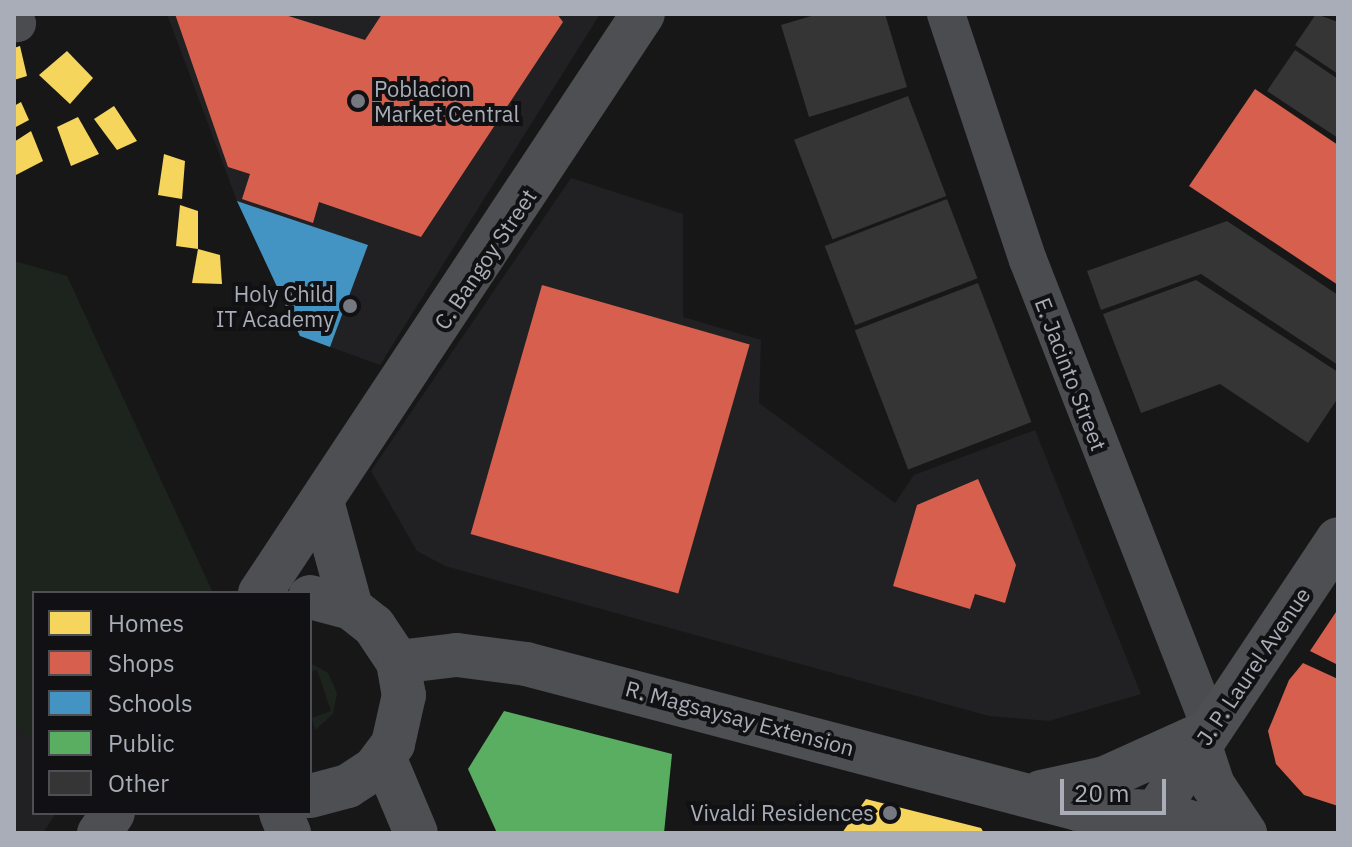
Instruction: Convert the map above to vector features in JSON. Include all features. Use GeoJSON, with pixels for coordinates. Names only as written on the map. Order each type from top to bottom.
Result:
{"type":"FeatureCollection","features":[{"type":"Feature","properties":{"kind":"main road","name":"C. Bangoy Street"},"geometry":{"type":"LineString","coordinates":[[261,591],[643,14]]}},
{"type":"Feature","properties":{"kind":"main road"},"geometry":{"type":"LineString","coordinates":[[312,795],[348,786],[384,757],[403,711],[398,662],[374,626],[330,603],[322,501]]}},
{"type":"Feature","properties":{"kind":"main road","name":"J. P. Laurel Avenue"},"geometry":{"type":"LineString","coordinates":[[1149,822],[1338,539]]}},
{"type":"Feature","properties":{"kind":"main road","name":"R. Magsaysay Extension"},"geometry":{"type":"LineString","coordinates":[[398,662],[457,655],[526,664],[1023,794],[1089,821],[1149,822],[1227,833]]}},
{"type":"Feature","properties":{"kind":"main road"},"geometry":{"type":"LineString","coordinates":[[1023,794],[1105,778],[1205,738],[1213,785],[1245,833]]}},
{"type":"Feature","properties":{"kind":"main road"},"geometry":{"type":"LineString","coordinates":[[384,757],[416,833]]}},
{"type":"Feature","properties":{"kind":"main road"},"geometry":{"type":"LineString","coordinates":[[99,833],[112,815]]}},
{"type":"Feature","properties":{"kind":"street","name":"E. Jacinto Street"},"geometry":{"type":"LineString","coordinates":[[946,14],[1033,273],[1205,738]]}},
{"type":"Feature","properties":{"kind":"shaded area","name":"Poblacion Market Central"},"geometry":{"type":"Polygon","coordinates":[[[167,14],[600,14],[380,365],[300,336],[237,201],[167,14]]]}},
{"type":"Feature","properties":{"kind":"shaded area"},"geometry":{"type":"Polygon","coordinates":[[[571,178],[683,214],[683,317],[761,340],[759,403],[895,503],[914,475],[1035,430],[1141,694],[1049,721],[989,716],[445,566],[417,551],[371,471],[571,178]]]}},
{"type":"Feature","properties":{"kind":"shaded area"},"geometry":{"type":"Polygon","coordinates":[[[14,261],[67,276],[212,591],[32,591],[32,740],[14,727],[14,261]]]}},
{"type":"Feature","properties":{"kind":"shaded area"},"geometry":{"type":"Polygon","coordinates":[[[312,664],[328,673],[337,693],[333,714],[315,730],[312,718],[331,711],[317,670],[312,671],[312,664]]]}},
{"type":"Feature","properties":{"kind":"shaded area"},"geometry":{"type":"Polygon","coordinates":[[[14,727],[32,740],[32,815],[55,815],[43,833],[14,833],[14,727]]]}},
{"type":"Feature","properties":{"kind":"building: Homes"},"geometry":{"type":"Polygon","coordinates":[[[20,46],[27,76],[14,80],[14,48],[20,46]]]}},
{"type":"Feature","properties":{"kind":"building: Homes"},"geometry":{"type":"Polygon","coordinates":[[[67,51],[93,78],[70,104],[39,75],[67,51]]]}},
{"type":"Feature","properties":{"kind":"building: Homes"},"geometry":{"type":"Polygon","coordinates":[[[21,102],[29,120],[14,128],[14,106],[21,102]]]}},
{"type":"Feature","properties":{"kind":"building: Homes"},"geometry":{"type":"Polygon","coordinates":[[[114,106],[137,141],[117,150],[94,119],[114,106]]]}},
{"type":"Feature","properties":{"kind":"building: Homes"},"geometry":{"type":"Polygon","coordinates":[[[78,117],[99,154],[71,166],[57,127],[78,117]]]}},
{"type":"Feature","properties":{"kind":"building: Homes"},"geometry":{"type":"Polygon","coordinates":[[[31,131],[43,161],[14,176],[14,142],[31,131]]]}},
{"type":"Feature","properties":{"kind":"building: Homes"},"geometry":{"type":"Polygon","coordinates":[[[164,154],[185,161],[182,199],[158,195],[164,154]]]}},
{"type":"Feature","properties":{"kind":"building: Homes"},"geometry":{"type":"Polygon","coordinates":[[[180,205],[198,211],[198,249],[176,246],[180,205]]]}},
{"type":"Feature","properties":{"kind":"building: Homes"},"geometry":{"type":"Polygon","coordinates":[[[198,249],[220,255],[222,284],[192,283],[198,249]]]}},
{"type":"Feature","properties":{"kind":"building: Homes","name":"Vivaldi Residences"},"geometry":{"type":"Polygon","coordinates":[[[866,799],[981,828],[984,833],[842,833],[866,799]]]}},
{"type":"Feature","properties":{"kind":"building: Shops","name":"Poblacion Market Central"},"geometry":{"type":"Polygon","coordinates":[[[175,14],[282,14],[365,40],[382,14],[557,14],[563,22],[421,237],[319,202],[313,223],[242,199],[250,174],[228,167],[175,14]]]}},
{"type":"Feature","properties":{"kind":"building: Shops"},"geometry":{"type":"Polygon","coordinates":[[[1255,89],[1338,145],[1338,285],[1189,186],[1255,89]]]}},
{"type":"Feature","properties":{"kind":"building: Shops"},"geometry":{"type":"Polygon","coordinates":[[[542,285],[750,345],[678,594],[471,534],[542,285]]]}},
{"type":"Feature","properties":{"kind":"building: Shops"},"geometry":{"type":"Polygon","coordinates":[[[978,479],[1016,565],[1005,603],[975,594],[970,609],[893,586],[917,505],[978,479]]]}},
{"type":"Feature","properties":{"kind":"building: Shops"},"geometry":{"type":"Polygon","coordinates":[[[1338,609],[1338,665],[1310,651],[1338,609]]]}},
{"type":"Feature","properties":{"kind":"building: Shops"},"geometry":{"type":"Polygon","coordinates":[[[1303,663],[1338,679],[1338,806],[1304,795],[1276,764],[1268,731],[1289,680],[1303,663]]]}},
{"type":"Feature","properties":{"kind":"building: Schools"},"geometry":{"type":"Polygon","coordinates":[[[237,201],[368,245],[330,347],[300,336],[237,201]]]}},
{"type":"Feature","properties":{"kind":"building: Public"},"geometry":{"type":"Polygon","coordinates":[[[504,711],[672,754],[664,833],[497,833],[468,769],[504,711]]]}},
{"type":"Feature","properties":{"kind":"building: Other"},"geometry":{"type":"Polygon","coordinates":[[[818,14],[885,14],[907,87],[809,117],[781,25],[818,14]]]}},
{"type":"Feature","properties":{"kind":"building: Other"},"geometry":{"type":"Polygon","coordinates":[[[1316,14],[1338,22],[1338,74],[1295,45],[1316,14]]]}},
{"type":"Feature","properties":{"kind":"building: Other"},"geometry":{"type":"Polygon","coordinates":[[[1295,50],[1338,79],[1338,138],[1267,91],[1295,50]]]}},
{"type":"Feature","properties":{"kind":"building: Other"},"geometry":{"type":"Polygon","coordinates":[[[908,96],[946,196],[832,240],[794,140],[908,96]]]}},
{"type":"Feature","properties":{"kind":"building: Other"},"geometry":{"type":"Polygon","coordinates":[[[947,199],[977,278],[855,325],[825,246],[947,199]]]}},
{"type":"Feature","properties":{"kind":"building: Other"},"geometry":{"type":"Polygon","coordinates":[[[1227,221],[1338,295],[1338,365],[1201,274],[1101,310],[1087,271],[1227,221]]]}},
{"type":"Feature","properties":{"kind":"building: Other"},"geometry":{"type":"Polygon","coordinates":[[[1196,280],[1338,372],[1338,398],[1308,443],[1220,384],[1141,413],[1103,314],[1196,280]]]}},
{"type":"Feature","properties":{"kind":"building: Other"},"geometry":{"type":"Polygon","coordinates":[[[978,283],[1031,422],[908,469],[855,330],[978,283]]]}},
{"type":"Feature","properties":{"kind":"place","name":"Poblacion Market Central"},"geometry":{"type":"Point","coordinates":[358,101]}},
{"type":"Feature","properties":{"kind":"place","name":"Holy Child IT Academy"},"geometry":{"type":"Point","coordinates":[350,306]}},
{"type":"Feature","properties":{"kind":"place","name":"Vivaldi Residences"},"geometry":{"type":"Point","coordinates":[890,813]}}]}
